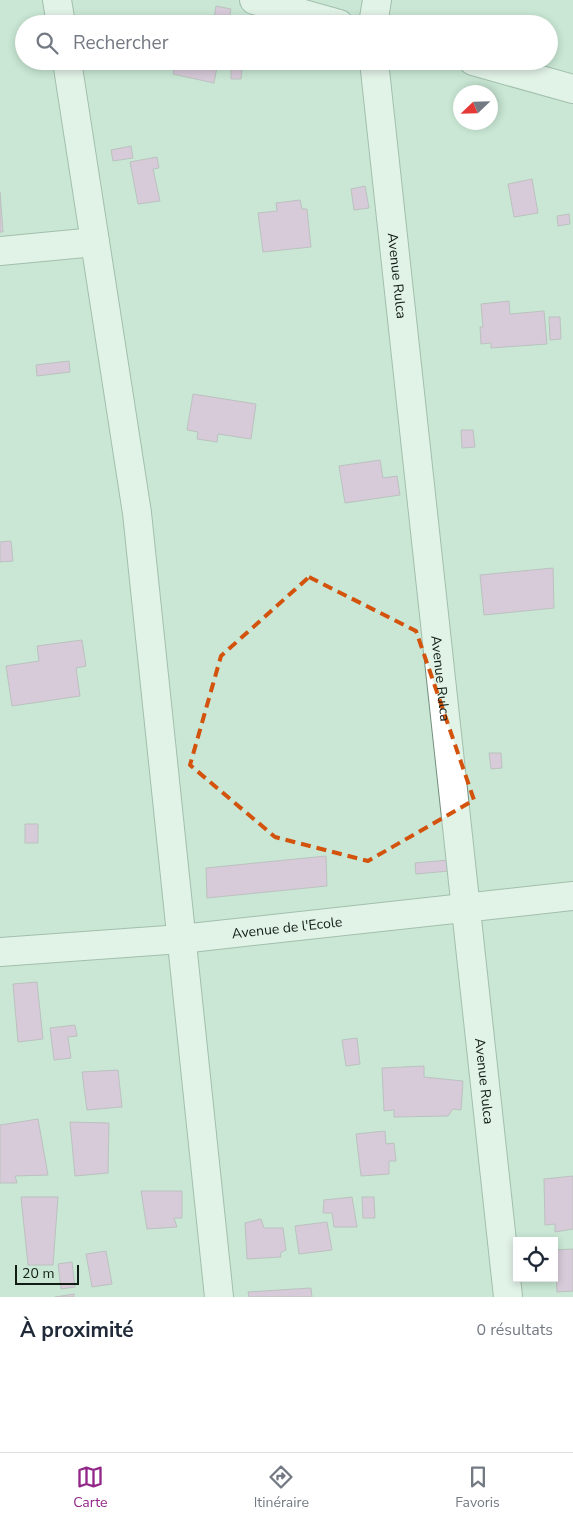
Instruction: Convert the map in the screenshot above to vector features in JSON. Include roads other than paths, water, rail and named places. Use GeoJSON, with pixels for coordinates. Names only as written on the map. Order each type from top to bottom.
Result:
{"type":"FeatureCollection","features":[{"type":"Feature","properties":{"kind":"street"},"geometry":{"type":"LineString","coordinates":[[57,0],[60,15]]}},
{"type":"Feature","properties":{"kind":"street"},"geometry":{"type":"LineString","coordinates":[[254,0],[308,15]]}},
{"type":"Feature","properties":{"kind":"street"},"geometry":{"type":"LineString","coordinates":[[374,15],[377,0]]}},
{"type":"Feature","properties":{"kind":"street"},"geometry":{"type":"LineString","coordinates":[[68,70],[137,513],[219,1297]]}},
{"type":"Feature","properties":{"kind":"street","name":"Avenue Rulca"},"geometry":{"type":"LineString","coordinates":[[375,70],[508,1297]]}},
{"type":"Feature","properties":{"kind":"street"},"geometry":{"type":"LineString","coordinates":[[505,70],[573,89]]}},
{"type":"Feature","properties":{"kind":"street"},"geometry":{"type":"LineString","coordinates":[[0,250],[95,242]]}},
{"type":"Feature","properties":{"kind":"street","name":"Avenue de l'Ecole"},"geometry":{"type":"LineString","coordinates":[[0,952],[181,939],[573,896]]}}]}
